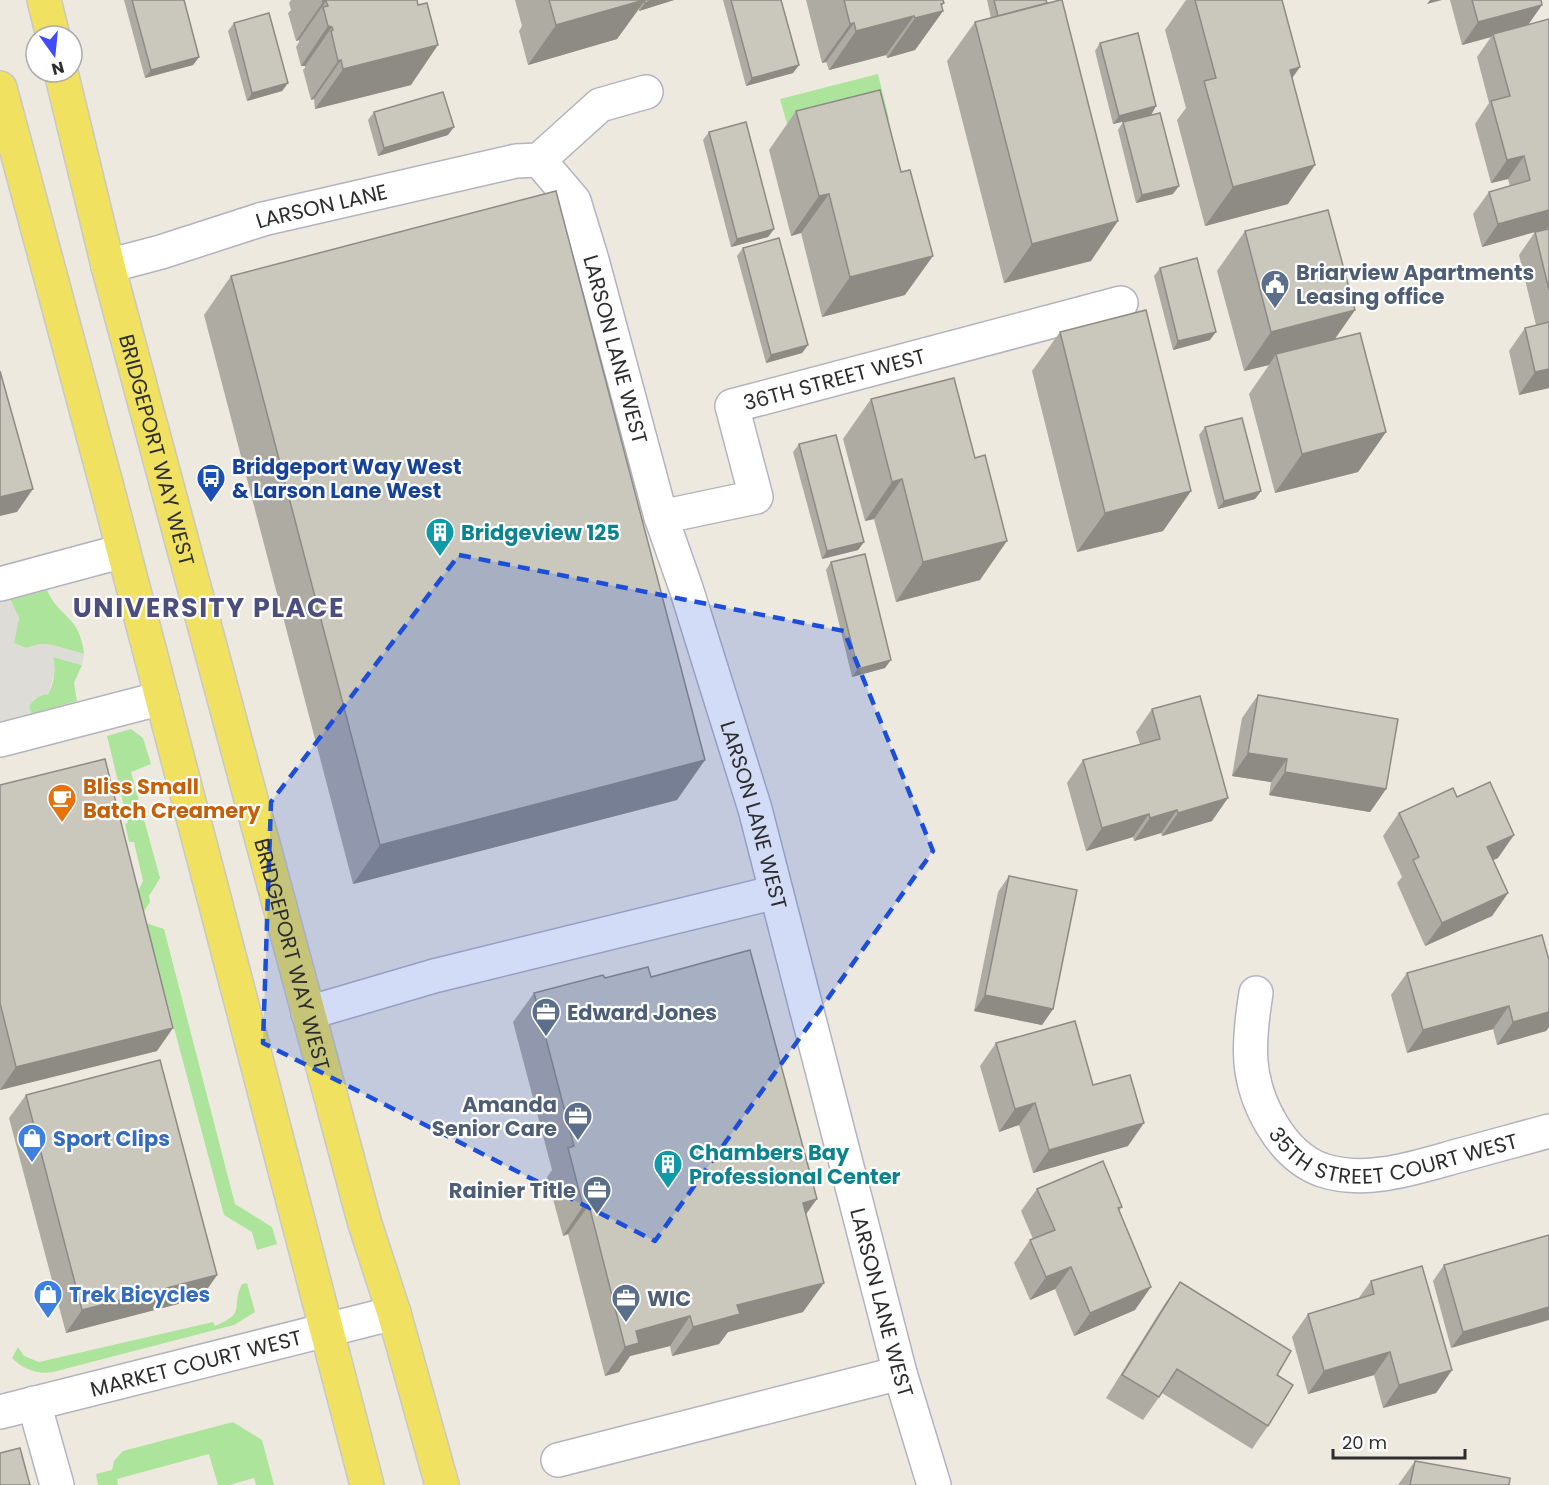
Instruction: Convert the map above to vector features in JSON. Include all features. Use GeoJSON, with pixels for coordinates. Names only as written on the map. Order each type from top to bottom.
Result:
{"type":"FeatureCollection","features":[{"type":"Feature","properties":{"kind":"main road"},"geometry":{"type":"LineString","coordinates":[[44,0],[49,24]]}},
{"type":"Feature","properties":{"kind":"main road","name":"BRIDGEPORT WAY WEST"},"geometry":{"type":"LineString","coordinates":[[64,84],[108,266],[365,1224],[442,1485]]}},
{"type":"Feature","properties":{"kind":"main road"},"geometry":{"type":"LineString","coordinates":[[0,88],[162,698],[366,1485]]}},
{"type":"Feature","properties":{"kind":"street"},"geometry":{"type":"LineString","coordinates":[[539,160],[600,105],[645,92]]}},
{"type":"Feature","properties":{"kind":"street","name":"LARSON LANE"},"geometry":{"type":"LineString","coordinates":[[108,266],[161,252],[262,219],[516,161],[539,160]]}},
{"type":"Feature","properties":{"kind":"street","name":"LARSON LANE WEST"},"geometry":{"type":"LineString","coordinates":[[539,160],[574,201],[592,260],[661,517],[686,588],[755,809],[900,1373],[934,1485]]}},
{"type":"Feature","properties":{"kind":"street","name":"36TH STREET WEST"},"geometry":{"type":"LineString","coordinates":[[661,517],[756,497],[732,406],[1121,303]]}},
{"type":"Feature","properties":{"kind":"street"},"geometry":{"type":"LineString","coordinates":[[0,584],[123,551]]}},
{"type":"Feature","properties":{"kind":"street"},"geometry":{"type":"LineString","coordinates":[[0,740],[162,698]]}},
{"type":"Feature","properties":{"kind":"street"},"geometry":{"type":"LineString","coordinates":[[309,1013],[434,976],[776,891]]}},
{"type":"Feature","properties":{"kind":"street","name":"35TH STREET COURT WEST"},"geometry":{"type":"LineString","coordinates":[[1256,993],[1249,1055],[1255,1089],[1281,1139],[1311,1165],[1330,1172],[1355,1175],[1394,1172],[1549,1131]]}},
{"type":"Feature","properties":{"kind":"street","name":"MARKET COURT WEST"},"geometry":{"type":"LineString","coordinates":[[0,1412],[393,1313]]}},
{"type":"Feature","properties":{"kind":"street"},"geometry":{"type":"LineString","coordinates":[[558,1460],[900,1373]]}},
{"type":"Feature","properties":{"kind":"street"},"geometry":{"type":"LineString","coordinates":[[34,1403],[57,1485]]}},
{"type":"Feature","properties":{"kind":"highlighted area"},"geometry":{"type":"Polygon","coordinates":[[[459,555],[844,631],[933,851],[655,1241],[263,1043],[271,802],[459,555]]]}},
{"type":"Feature","properties":{"kind":"green space"},"geometry":{"type":"Polygon","coordinates":[[[878,74],[889,119],[793,145],[780,99],[878,74]]]}},
{"type":"Feature","properties":{"kind":"green space"},"geometry":{"type":"Polygon","coordinates":[[[47,590],[57,606],[74,624],[82,641],[84,654],[52,645],[40,644],[26,648],[13,643],[19,618],[10,599],[47,590]]]}},
{"type":"Feature","properties":{"kind":"green space"},"geometry":{"type":"Polygon","coordinates":[[[53,657],[82,665],[74,683],[77,701],[31,714],[29,706],[37,697],[48,694],[52,685],[53,657]]]}},
{"type":"Feature","properties":{"kind":"green space"},"geometry":{"type":"Polygon","coordinates":[[[131,729],[143,738],[151,764],[131,772],[160,878],[149,896],[150,902],[143,913],[137,893],[143,881],[134,842],[129,842],[125,824],[128,823],[107,736],[131,729]]]}},
{"type":"Feature","properties":{"kind":"green space"},"geometry":{"type":"Polygon","coordinates":[[[146,923],[164,929],[235,1204],[272,1227],[277,1244],[257,1250],[252,1232],[224,1215],[146,923]]]}},
{"type":"Feature","properties":{"kind":"green space"},"geometry":{"type":"Polygon","coordinates":[[[247,1283],[255,1312],[234,1325],[53,1372],[42,1373],[31,1370],[12,1358],[18,1347],[24,1356],[39,1362],[213,1322],[215,1326],[235,1313],[242,1284],[247,1283]]]}},
{"type":"Feature","properties":{"kind":"green space"},"geometry":{"type":"Polygon","coordinates":[[[233,1422],[262,1440],[274,1485],[256,1485],[254,1478],[229,1485],[218,1485],[209,1454],[117,1479],[118,1485],[98,1485],[96,1474],[112,1470],[114,1461],[123,1451],[233,1422]]]}},
{"type":"Feature","properties":{"kind":"shaded area"},"geometry":{"type":"Polygon","coordinates":[[[10,599],[19,618],[14,643],[26,648],[40,644],[52,645],[84,654],[82,665],[53,657],[55,670],[48,695],[44,694],[34,699],[29,706],[31,714],[0,723],[0,601],[10,599]]]}},
{"type":"Feature","properties":{"kind":"building"},"geometry":{"type":"Polygon","coordinates":[[[132,0],[184,0],[199,57],[151,70],[132,0]]]}},
{"type":"Feature","properties":{"kind":"building"},"geometry":{"type":"Polygon","coordinates":[[[323,0],[417,0],[418,5],[427,3],[438,45],[343,69],[341,60],[338,61],[331,31],[333,30],[328,26],[323,7],[328,6],[323,0]]]}},
{"type":"Feature","properties":{"kind":"building"},"geometry":{"type":"Polygon","coordinates":[[[549,0],[644,0],[556,25],[549,0]]]}},
{"type":"Feature","properties":{"kind":"building"},"geometry":{"type":"Polygon","coordinates":[[[731,0],[781,0],[799,65],[752,78],[731,0]]]}},
{"type":"Feature","properties":{"kind":"building"},"geometry":{"type":"Polygon","coordinates":[[[844,0],[943,0],[944,3],[941,4],[943,11],[856,31],[854,23],[850,24],[844,0]]]}},
{"type":"Feature","properties":{"kind":"building"},"geometry":{"type":"Polygon","coordinates":[[[994,0],[1046,0],[1047,3],[998,16],[994,0]]]}},
{"type":"Feature","properties":{"kind":"building"},"geometry":{"type":"Polygon","coordinates":[[[1062,0],[1118,221],[1032,244],[975,22],[1062,0]]]}},
{"type":"Feature","properties":{"kind":"building"},"geometry":{"type":"Polygon","coordinates":[[[1195,0],[1282,0],[1300,67],[1290,70],[1315,165],[1233,187],[1204,81],[1216,78],[1195,0]]]}},
{"type":"Feature","properties":{"kind":"building"},"geometry":{"type":"Polygon","coordinates":[[[1472,0],[1541,0],[1542,5],[1478,22],[1472,0]]]}},
{"type":"Feature","properties":{"kind":"building"},"geometry":{"type":"Polygon","coordinates":[[[269,13],[288,83],[252,93],[234,23],[269,13]]]}},
{"type":"Feature","properties":{"kind":"building"},"geometry":{"type":"Polygon","coordinates":[[[1549,19],[1549,210],[1498,224],[1489,192],[1530,180],[1524,156],[1507,160],[1491,101],[1510,96],[1493,34],[1549,19]]]}},
{"type":"Feature","properties":{"kind":"building"},"geometry":{"type":"Polygon","coordinates":[[[1138,33],[1156,106],[1119,116],[1100,43],[1138,33]]]}},
{"type":"Feature","properties":{"kind":"building"},"geometry":{"type":"Polygon","coordinates":[[[880,90],[901,172],[910,170],[933,256],[850,277],[829,194],[819,196],[796,111],[880,90]]]}},
{"type":"Feature","properties":{"kind":"building"},"geometry":{"type":"Polygon","coordinates":[[[443,92],[454,127],[384,148],[374,112],[443,92]]]}},
{"type":"Feature","properties":{"kind":"building"},"geometry":{"type":"Polygon","coordinates":[[[1160,113],[1179,186],[1142,195],[1123,122],[1160,113]]]}},
{"type":"Feature","properties":{"kind":"building"},"geometry":{"type":"Polygon","coordinates":[[[746,122],[774,229],[737,239],[709,132],[746,122]]]}},
{"type":"Feature","properties":{"kind":"building","name":"Bridgeview 125"},"geometry":{"type":"Polygon","coordinates":[[[556,191],[705,760],[380,845],[231,276],[556,191]]]}},
{"type":"Feature","properties":{"kind":"building"},"geometry":{"type":"Polygon","coordinates":[[[1328,210],[1355,310],[1271,332],[1245,231],[1328,210]]]}},
{"type":"Feature","properties":{"kind":"building"},"geometry":{"type":"Polygon","coordinates":[[[1549,229],[1549,290],[1535,232],[1549,229]]]}},
{"type":"Feature","properties":{"kind":"building"},"geometry":{"type":"Polygon","coordinates":[[[779,238],[808,345],[771,355],[743,248],[779,238]]]}},
{"type":"Feature","properties":{"kind":"building"},"geometry":{"type":"Polygon","coordinates":[[[1197,258],[1216,332],[1178,341],[1160,268],[1197,258]]]}},
{"type":"Feature","properties":{"kind":"building"},"geometry":{"type":"Polygon","coordinates":[[[1146,310],[1191,491],[1105,513],[1060,332],[1146,310]]]}},
{"type":"Feature","properties":{"kind":"building"},"geometry":{"type":"Polygon","coordinates":[[[1549,322],[1549,369],[1535,372],[1525,328],[1549,322]]]}},
{"type":"Feature","properties":{"kind":"building"},"geometry":{"type":"Polygon","coordinates":[[[1360,333],[1386,432],[1302,454],[1276,354],[1360,333]]]}},
{"type":"Feature","properties":{"kind":"building"},"geometry":{"type":"Polygon","coordinates":[[[0,371],[33,489],[0,497],[0,371]]]}},
{"type":"Feature","properties":{"kind":"building"},"geometry":{"type":"Polygon","coordinates":[[[954,378],[975,458],[985,455],[1007,541],[923,562],[902,479],[892,482],[871,399],[954,378]]]}},
{"type":"Feature","properties":{"kind":"building"},"geometry":{"type":"Polygon","coordinates":[[[1242,418],[1261,491],[1224,501],[1205,427],[1242,418]]]}},
{"type":"Feature","properties":{"kind":"building"},"geometry":{"type":"Polygon","coordinates":[[[836,435],[864,542],[827,551],[799,444],[836,435]]]}},
{"type":"Feature","properties":{"kind":"building"},"geometry":{"type":"Polygon","coordinates":[[[865,554],[891,660],[858,669],[831,562],[865,554]]]}},
{"type":"Feature","properties":{"kind":"building"},"geometry":{"type":"Polygon","coordinates":[[[1258,695],[1398,719],[1386,789],[1285,772],[1287,759],[1248,753],[1258,695]]]}},
{"type":"Feature","properties":{"kind":"building"},"geometry":{"type":"Polygon","coordinates":[[[1200,696],[1228,798],[1178,813],[1177,810],[1150,818],[1149,814],[1102,828],[1083,760],[1160,739],[1152,709],[1200,696]]]}},
{"type":"Feature","properties":{"kind":"building"},"geometry":{"type":"Polygon","coordinates":[[[105,759],[173,1028],[16,1067],[0,1003],[0,785],[105,759]]]}},
{"type":"Feature","properties":{"kind":"building"},"geometry":{"type":"Polygon","coordinates":[[[1490,782],[1514,835],[1487,847],[1508,893],[1442,923],[1413,860],[1419,857],[1399,813],[1453,788],[1457,797],[1490,782]]]}},
{"type":"Feature","properties":{"kind":"building"},"geometry":{"type":"Polygon","coordinates":[[[1009,876],[1077,890],[1053,1009],[985,995],[1009,876]]]}},
{"type":"Feature","properties":{"kind":"building"},"geometry":{"type":"Polygon","coordinates":[[[1542,935],[1549,960],[1549,1012],[1513,1022],[1509,1006],[1423,1030],[1407,973],[1542,935]]]}},
{"type":"Feature","properties":{"kind":"building","name":"Chambers Bay Professional Center"},"geometry":{"type":"Polygon","coordinates":[[[750,950],[817,1199],[803,1203],[824,1283],[737,1305],[740,1314],[693,1327],[690,1316],[636,1331],[639,1343],[625,1347],[589,1205],[583,1206],[568,1148],[574,1146],[534,993],[603,975],[605,978],[648,967],[651,977],[750,950]]]}},
{"type":"Feature","properties":{"kind":"building"},"geometry":{"type":"Polygon","coordinates":[[[1075,1021],[1093,1085],[1130,1075],[1144,1123],[1049,1150],[1035,1103],[1015,1109],[996,1043],[1075,1021]]]}},
{"type":"Feature","properties":{"kind":"building"},"geometry":{"type":"Polygon","coordinates":[[[160,1060],[217,1275],[82,1310],[26,1095],[160,1060]]]}},
{"type":"Feature","properties":{"kind":"building"},"geometry":{"type":"Polygon","coordinates":[[[1103,1161],[1122,1207],[1118,1208],[1151,1287],[1090,1313],[1071,1267],[1046,1277],[1030,1240],[1055,1230],[1037,1189],[1103,1161]]]}},
{"type":"Feature","properties":{"kind":"building"},"geometry":{"type":"Polygon","coordinates":[[[1549,1235],[1549,1307],[1463,1332],[1444,1265],[1549,1235]]]}},
{"type":"Feature","properties":{"kind":"building"},"geometry":{"type":"Polygon","coordinates":[[[1422,1266],[1452,1370],[1399,1385],[1390,1352],[1324,1371],[1308,1314],[1374,1294],[1371,1281],[1422,1266]]]}},
{"type":"Feature","properties":{"kind":"building"},"geometry":{"type":"Polygon","coordinates":[[[1180,1282],[1291,1351],[1277,1375],[1293,1385],[1268,1426],[1177,1369],[1159,1397],[1122,1375],[1180,1282]]]}},
{"type":"Feature","properties":{"kind":"building"},"geometry":{"type":"Polygon","coordinates":[[[20,1448],[30,1485],[0,1485],[0,1453],[20,1448]]]}},
{"type":"Feature","properties":{"kind":"building"},"geometry":{"type":"Polygon","coordinates":[[[1415,1461],[1510,1478],[1509,1485],[1410,1485],[1415,1461]]]}},
{"type":"Feature","properties":{"kind":"place","name":"Briarview Apartments Leasing office"},"geometry":{"type":"Point","coordinates":[1275,310]}},
{"type":"Feature","properties":{"kind":"place","name":"Bridgeport Way West & Larson Lane West"},"geometry":{"type":"Point","coordinates":[211,504]}},
{"type":"Feature","properties":{"kind":"place","name":"Bridgeview 125"},"geometry":{"type":"Point","coordinates":[440,558]}},
{"type":"Feature","properties":{"kind":"place","name":"Bliss Small Batch Creamery"},"geometry":{"type":"Point","coordinates":[62,824]}},
{"type":"Feature","properties":{"kind":"place","name":"Edward Jones"},"geometry":{"type":"Point","coordinates":[546,1038]}},
{"type":"Feature","properties":{"kind":"place","name":"Amanda Senior Care"},"geometry":{"type":"Point","coordinates":[578,1142]}},
{"type":"Feature","properties":{"kind":"place","name":"Sport Clips"},"geometry":{"type":"Point","coordinates":[32,1164]}},
{"type":"Feature","properties":{"kind":"place","name":"Chambers Bay Professional Center"},"geometry":{"type":"Point","coordinates":[668,1190]}},
{"type":"Feature","properties":{"kind":"place","name":"Rainier Title"},"geometry":{"type":"Point","coordinates":[597,1216]}},
{"type":"Feature","properties":{"kind":"place","name":"Trek Bicycles"},"geometry":{"type":"Point","coordinates":[48,1320]}},
{"type":"Feature","properties":{"kind":"place","name":"WIC"},"geometry":{"type":"Point","coordinates":[626,1324]}},
{"type":"Feature","properties":{"kind":"district","name":"UNIVERSITY PLACE"},"geometry":{"type":"Point","coordinates":[209,607]}}]}
